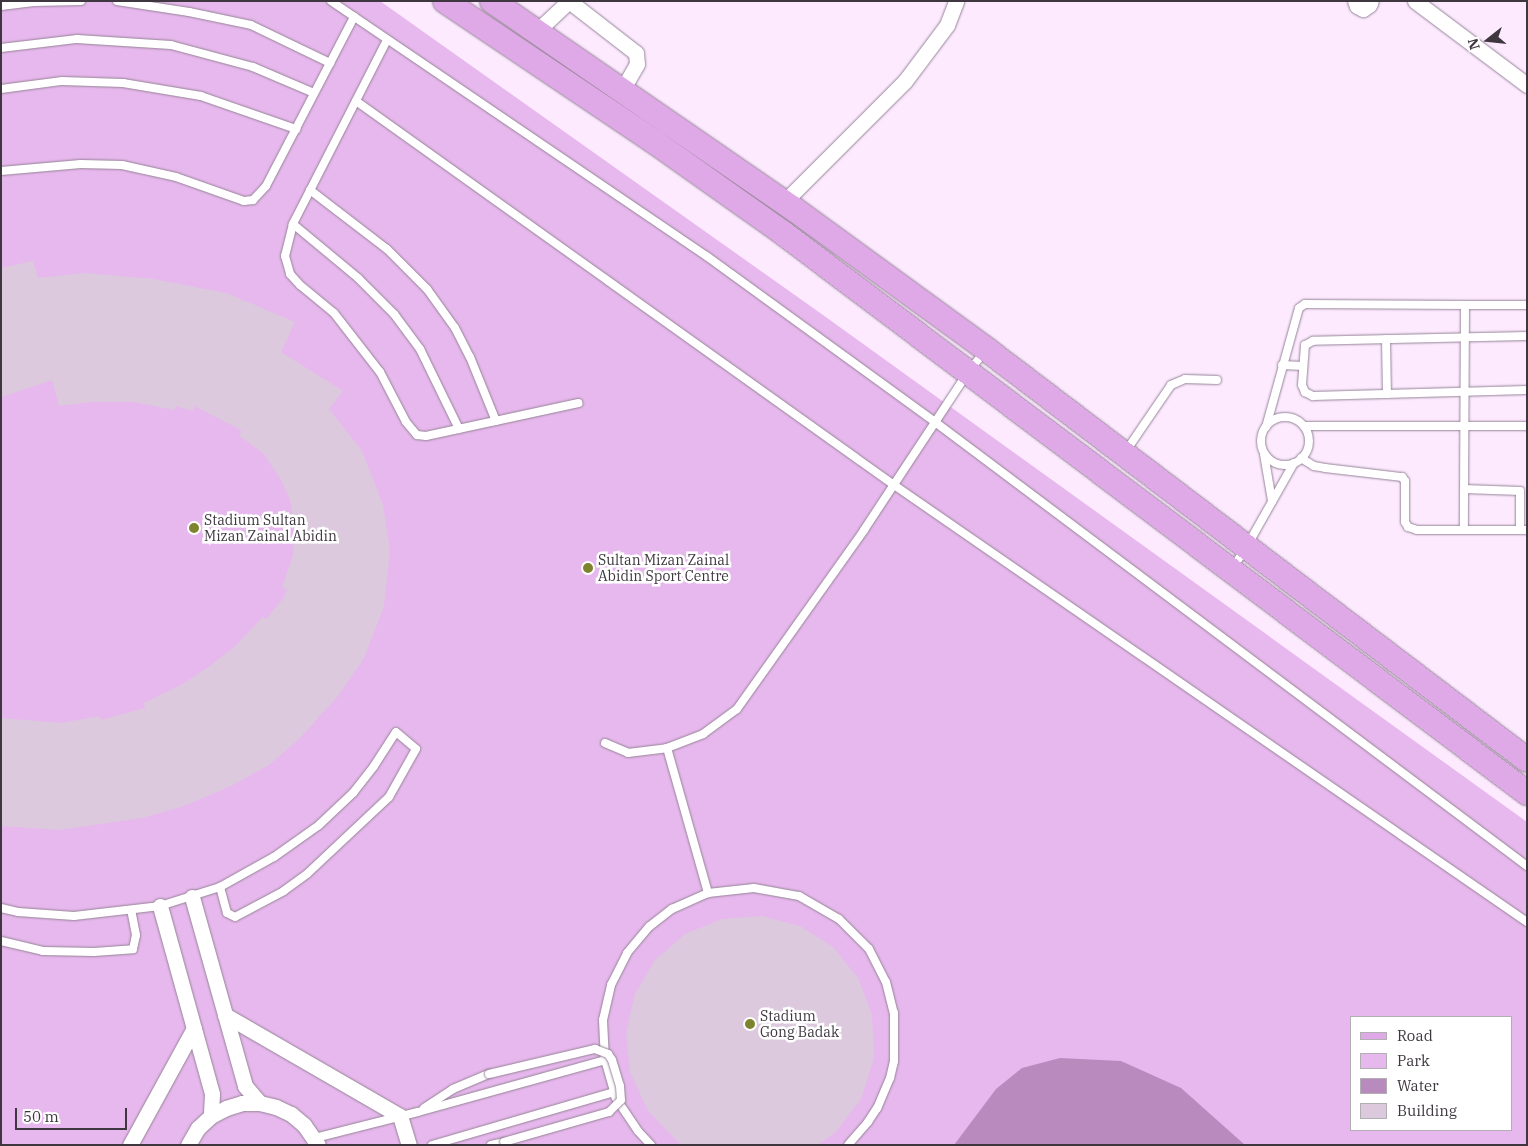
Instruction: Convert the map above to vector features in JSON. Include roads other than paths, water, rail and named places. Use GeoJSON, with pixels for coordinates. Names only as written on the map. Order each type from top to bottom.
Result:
{"type":"FeatureCollection","features":[{"type":"Feature","properties":{"kind":"main road"},"geometry":{"type":"LineString","coordinates":[[446,1],[656,143],[783,233],[969,371],[1527,793]]}},
{"type":"Feature","properties":{"kind":"main road"},"geometry":{"type":"LineString","coordinates":[[492,1],[784,202],[986,349],[1527,760]]}},
{"type":"Feature","properties":{"kind":"street"},"geometry":{"type":"LineString","coordinates":[[537,31],[569,1],[636,52],[637,64],[622,90]]}},
{"type":"Feature","properties":{"kind":"street"},"geometry":{"type":"LineString","coordinates":[[784,202],[905,81],[947,25],[956,1]]}},
{"type":"Feature","properties":{"kind":"street"},"geometry":{"type":"LineString","coordinates":[[1355,1],[1363,9],[1370,5],[1371,1]]}},
{"type":"Feature","properties":{"kind":"street"},"geometry":{"type":"LineString","coordinates":[[1415,1],[1527,85]]}},
{"type":"Feature","properties":{"kind":"street"},"geometry":{"type":"LineString","coordinates":[[192,897],[244,1086],[260,1103]]}},
{"type":"Feature","properties":{"kind":"street"},"geometry":{"type":"LineString","coordinates":[[160,906],[212,1094],[211,1116]]}},
{"type":"Feature","properties":{"kind":"street"},"geometry":{"type":"LineString","coordinates":[[225,1015],[400,1116],[409,1145]]}},
{"type":"Feature","properties":{"kind":"street"},"geometry":{"type":"LineString","coordinates":[[130,1145],[194,1028]]}},
{"type":"Feature","properties":{"kind":"street"},"geometry":{"type":"LineString","coordinates":[[188,1145],[198,1128],[211,1116],[234,1106],[260,1103],[276,1107],[291,1114],[304,1124],[316,1141]]}},
{"type":"Feature","properties":{"kind":"lane"},"geometry":{"type":"LineString","coordinates":[[1,6],[34,2],[81,1]]}},
{"type":"Feature","properties":{"kind":"lane"},"geometry":{"type":"LineString","coordinates":[[117,1],[251,24],[330,63]]}},
{"type":"Feature","properties":{"kind":"lane"},"geometry":{"type":"LineString","coordinates":[[330,1],[708,257],[935,422],[1527,866]]}},
{"type":"Feature","properties":{"kind":"lane"},"geometry":{"type":"LineString","coordinates":[[1,171],[81,164],[122,165],[176,177],[244,201],[253,200],[266,186],[354,17]]}},
{"type":"Feature","properties":{"kind":"lane"},"geometry":{"type":"LineString","coordinates":[[1,48],[76,39],[171,45],[253,67],[314,93]]}},
{"type":"Feature","properties":{"kind":"lane"},"geometry":{"type":"LineString","coordinates":[[388,40],[293,224],[285,256],[290,274],[300,285],[334,313],[380,372],[406,422],[417,435],[426,436],[578,403]]}},
{"type":"Feature","properties":{"kind":"lane"},"geometry":{"type":"LineString","coordinates":[[1,89],[62,81],[123,83],[201,96],[296,129]]}},
{"type":"Feature","properties":{"kind":"lane"},"geometry":{"type":"LineString","coordinates":[[356,101],[894,485],[1527,922]]}},
{"type":"Feature","properties":{"kind":"lane"},"geometry":{"type":"LineString","coordinates":[[310,190],[388,248],[427,289],[455,328],[496,421]]}},
{"type":"Feature","properties":{"kind":"lane"},"geometry":{"type":"LineString","coordinates":[[293,224],[358,278],[394,314],[420,349],[459,429]]}},
{"type":"Feature","properties":{"kind":"lane"},"geometry":{"type":"LineString","coordinates":[[1272,501],[1262,438],[1299,308],[1305,304],[1527,305]]}},
{"type":"Feature","properties":{"kind":"lane"},"geometry":{"type":"LineString","coordinates":[[1464,530],[1465,305]]}},
{"type":"Feature","properties":{"kind":"lane"},"geometry":{"type":"LineString","coordinates":[[1527,336],[1308,342],[1305,345],[1302,385],[1305,392],[1314,396],[1527,390]]}},
{"type":"Feature","properties":{"kind":"lane"},"geometry":{"type":"LineString","coordinates":[[1386,339],[1388,394]]}},
{"type":"Feature","properties":{"kind":"lane"},"geometry":{"type":"LineString","coordinates":[[605,743],[628,753],[667,748],[703,734],[737,709],[894,485],[969,371],[986,349]]}},
{"type":"Feature","properties":{"kind":"lane"},"geometry":{"type":"LineString","coordinates":[[1282,365],[1303,366]]}},
{"type":"Feature","properties":{"kind":"lane"},"geometry":{"type":"LineString","coordinates":[[1125,453],[1171,386],[1185,379],[1217,380]]}},
{"type":"Feature","properties":{"kind":"lane"},"geometry":{"type":"LineString","coordinates":[[1231,569],[1308,446],[1307,432],[1298,421],[1285,417],[1278,418],[1266,426]]}},
{"type":"Feature","properties":{"kind":"lane"},"geometry":{"type":"LineString","coordinates":[[1304,426],[1527,426]]}},
{"type":"Feature","properties":{"kind":"lane"},"geometry":{"type":"LineString","coordinates":[[1264,451],[1274,461],[1287,464],[1298,460],[1324,468],[1402,477],[1406,481],[1405,522],[1408,528],[1417,530],[1523,530],[1523,491],[1464,489]]}},
{"type":"Feature","properties":{"kind":"lane"},"geometry":{"type":"LineString","coordinates":[[1,908],[18,912],[74,916],[160,906],[220,887],[274,857],[319,825],[353,793],[374,766],[396,732],[416,749],[389,797],[307,874],[284,891],[235,917],[227,913],[220,887]]}},
{"type":"Feature","properties":{"kind":"lane"},"geometry":{"type":"LineString","coordinates":[[667,748],[708,893]]}},
{"type":"Feature","properties":{"kind":"lane"},"geometry":{"type":"LineString","coordinates":[[651,1145],[638,1131],[615,1092],[604,1060],[603,1020],[611,985],[627,953],[661,917],[683,903],[708,893],[754,888],[784,892],[813,902],[850,928],[881,970],[894,1013],[894,1062],[887,1086],[877,1108],[868,1122],[848,1145]]}},
{"type":"Feature","properties":{"kind":"lane"},"geometry":{"type":"LineString","coordinates":[[1,941],[43,951],[94,952],[133,949],[136,935],[131,910]]}},
{"type":"Feature","properties":{"kind":"lane"},"geometry":{"type":"LineString","coordinates":[[418,1112],[452,1089],[489,1074],[595,1049],[608,1054],[612,1060],[620,1086],[621,1100],[609,1112],[491,1145]]}},
{"type":"Feature","properties":{"kind":"lane"},"geometry":{"type":"LineString","coordinates":[[316,1141],[604,1060]]}},
{"type":"Feature","properties":{"kind":"lane"},"geometry":{"type":"LineString","coordinates":[[432,1145],[615,1092]]}},
{"type":"Feature","properties":{"kind":"water"},"geometry":{"type":"Polygon","coordinates":[[[1060,1058],[1121,1061],[1181,1088],[1245,1145],[954,1145],[996,1089],[1022,1068],[1060,1058]]]}},
{"type":"Feature","properties":{"kind":"place","name":"Stadium Sultan Mizan Zainal Abidin"},"geometry":{"type":"Point","coordinates":[194,528]}},
{"type":"Feature","properties":{"kind":"place","name":"Sultan Mizan Zainal Abidin Sport Centre"},"geometry":{"type":"Point","coordinates":[588,568]}},
{"type":"Feature","properties":{"kind":"place","name":"Stadium Gong Badak"},"geometry":{"type":"Point","coordinates":[750,1024]}}]}
